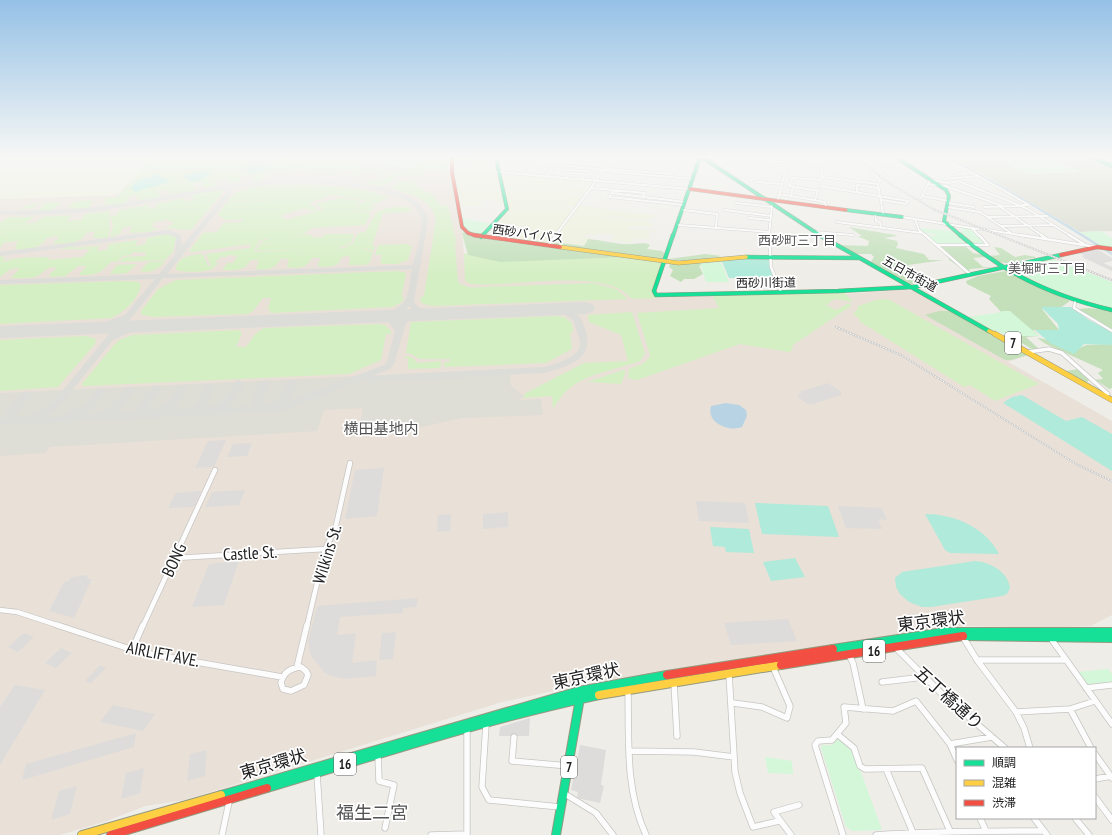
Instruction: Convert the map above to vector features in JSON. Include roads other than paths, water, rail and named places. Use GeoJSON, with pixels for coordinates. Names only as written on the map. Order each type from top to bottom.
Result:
{"type":"FeatureCollection","features":[{"type":"Feature","properties":{"kind":"main road","name":"西砂バイパス"},"geometry":{"type":"LineString","coordinates":[[457,197],[462,227],[468,233],[481,237],[548,247],[665,261],[686,262],[733,257],[859,258]]}},
{"type":"Feature","properties":{"kind":"main road"},"geometry":{"type":"LineString","coordinates":[[481,237],[507,209],[508,205],[506,197]]}},
{"type":"Feature","properties":{"kind":"main road"},"geometry":{"type":"LineString","coordinates":[[665,261],[687,197]]}},
{"type":"Feature","properties":{"kind":"main road"},"geometry":{"type":"LineString","coordinates":[[748,197],[902,217]]}},
{"type":"Feature","properties":{"kind":"main road","name":"五日市街道"},"geometry":{"type":"LineString","coordinates":[[760,197],[814,232],[859,258],[1106,394],[1112,400]]}},
{"type":"Feature","properties":{"kind":"main road"},"geometry":{"type":"LineString","coordinates":[[948,197],[948,204],[944,219],[973,245],[1004,268],[1076,302],[1112,310]]}},
{"type":"Feature","properties":{"kind":"main road","name":"西砂川街道"},"geometry":{"type":"LineString","coordinates":[[665,261],[654,292],[656,295],[913,287],[1107,248]]}},
{"type":"Feature","properties":{"kind":"main road","name":"東京環状"},"geometry":{"type":"LineString","coordinates":[[82,835],[579,691],[625,682],[891,640],[971,630],[1082,633],[1112,632]]}},
{"type":"Feature","properties":{"kind":"main road","name":"東京環状"},"geometry":{"type":"LineString","coordinates":[[111,835],[120,834],[230,799],[486,722],[529,710],[628,689],[963,636],[1083,639],[1112,638]]}},
{"type":"Feature","properties":{"kind":"main road","name":"7"},"geometry":{"type":"LineString","coordinates":[[556,835],[581,699],[579,691]]}},
{"type":"Feature","properties":{"kind":"street"},"geometry":{"type":"LineString","coordinates":[[548,247],[574,208],[584,197]]}},
{"type":"Feature","properties":{"kind":"street"},"geometry":{"type":"LineString","coordinates":[[616,197],[684,206]]}},
{"type":"Feature","properties":{"kind":"street"},"geometry":{"type":"LineString","coordinates":[[647,197],[717,214],[716,228]]}},
{"type":"Feature","properties":{"kind":"street"},"geometry":{"type":"LineString","coordinates":[[797,197],[825,202],[826,207]]}},
{"type":"Feature","properties":{"kind":"street"},"geometry":{"type":"LineString","coordinates":[[881,197],[883,214]]}},
{"type":"Feature","properties":{"kind":"street"},"geometry":{"type":"LineString","coordinates":[[882,200],[906,204],[908,201],[889,197]]}},
{"type":"Feature","properties":{"kind":"street"},"geometry":{"type":"LineString","coordinates":[[922,197],[980,212],[1012,234]]}},
{"type":"Feature","properties":{"kind":"street"},"geometry":{"type":"LineString","coordinates":[[976,197],[1003,206]]}},
{"type":"Feature","properties":{"kind":"street"},"geometry":{"type":"LineString","coordinates":[[1000,197],[1022,206],[1084,244]]}},
{"type":"Feature","properties":{"kind":"street"},"geometry":{"type":"LineString","coordinates":[[984,207],[1029,205],[1015,197]]}},
{"type":"Feature","properties":{"kind":"street"},"geometry":{"type":"LineString","coordinates":[[736,203],[772,206],[769,232],[770,258],[771,267],[781,292]]}},
{"type":"Feature","properties":{"kind":"street"},"geometry":{"type":"LineString","coordinates":[[948,204],[974,207]]}},
{"type":"Feature","properties":{"kind":"street"},"geometry":{"type":"LineString","coordinates":[[999,206],[1048,239]]}},
{"type":"Feature","properties":{"kind":"street"},"geometry":{"type":"LineString","coordinates":[[725,210],[771,216]]}},
{"type":"Feature","properties":{"kind":"street"},"geometry":{"type":"LineString","coordinates":[[875,213],[876,222],[880,222],[881,227]]}},
{"type":"Feature","properties":{"kind":"street"},"geometry":{"type":"LineString","coordinates":[[988,217],[1046,216]]}},
{"type":"Feature","properties":{"kind":"street"},"geometry":{"type":"LineString","coordinates":[[902,217],[978,229]]}},
{"type":"Feature","properties":{"kind":"street"},"geometry":{"type":"LineString","coordinates":[[749,218],[770,220]]}},
{"type":"Feature","properties":{"kind":"street"},"geometry":{"type":"LineString","coordinates":[[915,219],[918,229],[971,275]]}},
{"type":"Feature","properties":{"kind":"street"},"geometry":{"type":"LineString","coordinates":[[837,222],[922,233]]}},
{"type":"Feature","properties":{"kind":"street"},"geometry":{"type":"LineString","coordinates":[[678,225],[769,232]]}},
{"type":"Feature","properties":{"kind":"street"},"geometry":{"type":"LineString","coordinates":[[1000,226],[1054,225]]}},
{"type":"Feature","properties":{"kind":"street"},"geometry":{"type":"LineString","coordinates":[[936,245],[988,245],[972,228]]}},
{"type":"Feature","properties":{"kind":"street"},"geometry":{"type":"LineString","coordinates":[[982,229],[1107,248]]}},
{"type":"Feature","properties":{"kind":"street"},"geometry":{"type":"LineString","coordinates":[[814,232],[853,236]]}},
{"type":"Feature","properties":{"kind":"street"},"geometry":{"type":"LineString","coordinates":[[1076,302],[1073,306],[1074,308],[1112,331]]}},
{"type":"Feature","properties":{"kind":"street"},"geometry":{"type":"LineString","coordinates":[[1028,352],[1053,349],[1059,351],[1086,372],[1106,394],[1112,392]]}},
{"type":"Feature","properties":{"kind":"street","name":"Wilkins St."},"geometry":{"type":"LineString","coordinates":[[297,667],[325,549],[335,530],[350,463]]}},
{"type":"Feature","properties":{"kind":"street","name":"BONG"},"geometry":{"type":"LineString","coordinates":[[132,650],[176,558],[214,470]]}},
{"type":"Feature","properties":{"kind":"street","name":"Castle St."},"geometry":{"type":"LineString","coordinates":[[176,558],[325,549]]}},
{"type":"Feature","properties":{"kind":"street","name":"AIRLIFT AVE."},"geometry":{"type":"LineString","coordinates":[[0,610],[17,612],[132,650],[282,677]]}},
{"type":"Feature","properties":{"kind":"street"},"geometry":{"type":"LineString","coordinates":[[963,636],[977,660],[1016,712],[1024,728],[1030,747]]}},
{"type":"Feature","properties":{"kind":"street"},"geometry":{"type":"LineString","coordinates":[[1051,638],[1112,724]]}},
{"type":"Feature","properties":{"kind":"street","name":"五丁橋通り"},"geometry":{"type":"LineString","coordinates":[[891,640],[895,647],[943,695],[1005,747]]}},
{"type":"Feature","properties":{"kind":"street"},"geometry":{"type":"LineString","coordinates":[[849,655],[853,663],[863,709]]}},
{"type":"Feature","properties":{"kind":"street"},"geometry":{"type":"LineString","coordinates":[[977,660],[1066,660]]}},
{"type":"Feature","properties":{"kind":"street"},"geometry":{"type":"LineString","coordinates":[[733,703],[762,707],[786,718],[790,706],[773,666]]}},
{"type":"Feature","properties":{"kind":"street"},"geometry":{"type":"LineString","coordinates":[[297,667],[304,669],[308,675],[306,682],[301,688],[294,691],[285,690],[281,683],[282,677],[290,669],[297,667]]}},
{"type":"Feature","properties":{"kind":"street"},"geometry":{"type":"LineString","coordinates":[[729,672],[733,703],[731,722],[735,773],[753,827],[779,821]]}},
{"type":"Feature","properties":{"kind":"street"},"geometry":{"type":"LineString","coordinates":[[882,682],[924,677]]}},
{"type":"Feature","properties":{"kind":"street"},"geometry":{"type":"LineString","coordinates":[[674,682],[677,736]]}},
{"type":"Feature","properties":{"kind":"street"},"geometry":{"type":"LineString","coordinates":[[1086,688],[1112,685]]}},
{"type":"Feature","properties":{"kind":"street"},"geometry":{"type":"LineString","coordinates":[[628,689],[633,797],[646,835]]}},
{"type":"Feature","properties":{"kind":"street"},"geometry":{"type":"LineString","coordinates":[[844,835],[815,745],[818,741],[832,740],[846,724],[843,709],[844,707],[893,710],[916,701],[950,744],[956,758]]}},
{"type":"Feature","properties":{"kind":"street"},"geometry":{"type":"LineString","coordinates":[[1016,712],[1070,709],[1095,701]]}},
{"type":"Feature","properties":{"kind":"street"},"geometry":{"type":"LineString","coordinates":[[1070,709],[1091,747]]}},
{"type":"Feature","properties":{"kind":"street"},"geometry":{"type":"LineString","coordinates":[[486,722],[482,787],[489,800],[561,808]]}},
{"type":"Feature","properties":{"kind":"street"},"geometry":{"type":"LineString","coordinates":[[430,835],[467,834],[467,728]]}},
{"type":"Feature","properties":{"kind":"street"},"geometry":{"type":"LineString","coordinates":[[837,734],[854,748],[860,766],[865,769],[922,768],[950,831]]}},
{"type":"Feature","properties":{"kind":"street"},"geometry":{"type":"LineString","coordinates":[[514,737],[512,762],[527,761],[569,766]]}},
{"type":"Feature","properties":{"kind":"street"},"geometry":{"type":"LineString","coordinates":[[950,744],[992,737]]}},
{"type":"Feature","properties":{"kind":"street"},"geometry":{"type":"LineString","coordinates":[[630,751],[694,752],[734,758]]}},
{"type":"Feature","properties":{"kind":"street"},"geometry":{"type":"LineString","coordinates":[[378,754],[379,781],[394,785],[385,828]]}},
{"type":"Feature","properties":{"kind":"street"},"geometry":{"type":"LineString","coordinates":[[1096,755],[1112,777],[1096,779]]}},
{"type":"Feature","properties":{"kind":"street"},"geometry":{"type":"LineString","coordinates":[[886,769],[913,834]]}},
{"type":"Feature","properties":{"kind":"street"},"geometry":{"type":"LineString","coordinates":[[317,773],[321,835]]}},
{"type":"Feature","properties":{"kind":"street"},"geometry":{"type":"LineString","coordinates":[[564,793],[596,813],[613,835]]}},
{"type":"Feature","properties":{"kind":"street"},"geometry":{"type":"LineString","coordinates":[[1096,798],[1112,820]]}},
{"type":"Feature","properties":{"kind":"street"},"geometry":{"type":"LineString","coordinates":[[222,835],[230,799]]}},
{"type":"Feature","properties":{"kind":"street"},"geometry":{"type":"LineString","coordinates":[[791,835],[779,821],[774,812],[799,805]]}},
{"type":"Feature","properties":{"kind":"street"},"geometry":{"type":"LineString","coordinates":[[980,819],[986,830]]}},
{"type":"Feature","properties":{"kind":"street"},"geometry":{"type":"LineString","coordinates":[[1035,819],[1046,833]]}},
{"type":"Feature","properties":{"kind":"street"},"geometry":{"type":"LineString","coordinates":[[1077,819],[1089,835]]}},
{"type":"Feature","properties":{"kind":"street"},"geometry":{"type":"LineString","coordinates":[[120,834],[123,822]]}},
{"type":"Feature","properties":{"kind":"street"},"geometry":{"type":"LineString","coordinates":[[876,835],[986,830],[1046,833]]}},
{"type":"Feature","properties":{"kind":"water"},"geometry":{"type":"Polygon","coordinates":[[[1018,197],[1021,197],[1080,232],[1112,253],[1112,255],[1018,197]]]}},
{"type":"Feature","properties":{"kind":"water"},"geometry":{"type":"Polygon","coordinates":[[[726,403],[739,405],[746,410],[747,416],[742,427],[725,427],[720,425],[712,417],[710,412],[711,406],[726,403]]]}},
{"type":"Feature","properties":{"kind":"railway"},"geometry":{"type":"LineString","coordinates":[[912,197],[933,209],[1112,280]]}},
{"type":"Feature","properties":{"kind":"railway"},"geometry":{"type":"LineString","coordinates":[[836,327],[901,355],[1076,464],[1112,481]]}},
{"type":"Feature","properties":{"kind":"district","name":"西砂町三丁目"},"geometry":{"type":"Point","coordinates":[797,240]}},
{"type":"Feature","properties":{"kind":"district","name":"美堀町三丁目"},"geometry":{"type":"Point","coordinates":[1047,268]}},
{"type":"Feature","properties":{"kind":"district","name":"横田基地内"},"geometry":{"type":"Point","coordinates":[381,429]}},
{"type":"Feature","properties":{"kind":"district","name":"福生二宮"},"geometry":{"type":"Point","coordinates":[372,813]}}]}
